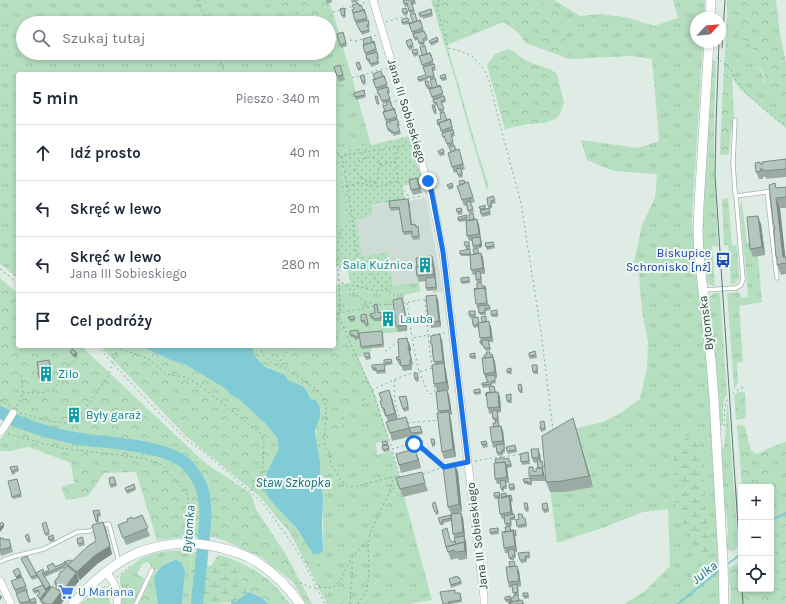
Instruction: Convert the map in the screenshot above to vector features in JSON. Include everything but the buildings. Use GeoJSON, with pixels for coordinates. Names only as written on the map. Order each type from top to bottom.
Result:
{"type":"FeatureCollection","features":[{"type":"Feature","properties":{"kind":"street","name":"Jana III Sobieskiego"},"geometry":{"type":"LineString","coordinates":[[373,0],[432,194],[443,252],[484,604]]}},
{"type":"Feature","properties":{"kind":"street"},"geometry":{"type":"LineString","coordinates":[[710,12],[711,0]]}},
{"type":"Feature","properties":{"kind":"street","name":"Bytomska"},"geometry":{"type":"LineString","coordinates":[[708,48],[698,219],[699,255],[712,369],[724,578],[724,604]]}},
{"type":"Feature","properties":{"kind":"street"},"geometry":{"type":"LineString","coordinates":[[0,432],[4,429],[13,412]]}},
{"type":"Feature","properties":{"kind":"street"},"geometry":{"type":"LineString","coordinates":[[73,604],[89,586],[106,572],[120,562],[136,554],[173,544],[206,544],[244,555],[256,561],[282,582],[300,604]]}},
{"type":"Feature","properties":{"kind":"street"},"geometry":{"type":"LineString","coordinates":[[106,572],[116,588],[118,594],[117,604]]}},
{"type":"Feature","properties":{"kind":"street"},"geometry":{"type":"LineString","coordinates":[[0,581],[11,604]]}},
{"type":"Feature","properties":{"kind":"lane"},"geometry":{"type":"LineString","coordinates":[[702,290],[736,288],[739,287],[743,279],[733,163],[735,120]]}},
{"type":"Feature","properties":{"kind":"lane"},"geometry":{"type":"LineString","coordinates":[[736,196],[774,191]]}},
{"type":"Feature","properties":{"kind":"lane"},"geometry":{"type":"LineString","coordinates":[[767,192],[777,278]]}},
{"type":"Feature","properties":{"kind":"lane"},"geometry":{"type":"LineString","coordinates":[[0,562],[6,558],[44,549],[77,532],[90,531],[99,526],[109,524],[120,562]]}},
{"type":"Feature","properties":{"kind":"lane"},"geometry":{"type":"LineString","coordinates":[[188,532],[190,544]]}},
{"type":"Feature","properties":{"kind":"lane"},"geometry":{"type":"LineString","coordinates":[[136,604],[152,570]]}},
{"type":"Feature","properties":{"kind":"path"},"geometry":{"type":"LineString","coordinates":[[198,0],[204,16]]}},
{"type":"Feature","properties":{"kind":"path"},"geometry":{"type":"LineString","coordinates":[[333,12],[373,0]]}},
{"type":"Feature","properties":{"kind":"path"},"geometry":{"type":"LineString","coordinates":[[438,0],[436,8],[448,48],[472,56],[484,69],[489,80],[521,203],[541,332],[553,433]]}},
{"type":"Feature","properties":{"kind":"path"},"geometry":{"type":"LineString","coordinates":[[380,24],[415,14]]}},
{"type":"Feature","properties":{"kind":"path"},"geometry":{"type":"LineString","coordinates":[[350,40],[356,41],[383,33]]}},
{"type":"Feature","properties":{"kind":"path"},"geometry":{"type":"LineString","coordinates":[[708,53],[731,69],[734,79],[749,96],[777,120],[786,125]]}},
{"type":"Feature","properties":{"kind":"path"},"geometry":{"type":"LineString","coordinates":[[220,60],[224,72]]}},
{"type":"Feature","properties":{"kind":"path"},"geometry":{"type":"LineString","coordinates":[[352,78],[393,66]]}},
{"type":"Feature","properties":{"kind":"path"},"geometry":{"type":"LineString","coordinates":[[382,105],[403,99]]}},
{"type":"Feature","properties":{"kind":"path"},"geometry":{"type":"LineString","coordinates":[[336,157],[417,144]]}},
{"type":"Feature","properties":{"kind":"path"},"geometry":{"type":"LineString","coordinates":[[398,147],[395,162],[398,181],[410,197]]}},
{"type":"Feature","properties":{"kind":"path"},"geometry":{"type":"LineString","coordinates":[[342,156],[357,259],[370,271],[379,284],[406,302],[419,372],[426,391],[435,395]]}},
{"type":"Feature","properties":{"kind":"path"},"geometry":{"type":"LineString","coordinates":[[376,183],[368,181],[362,177],[356,171],[355,166],[358,162],[370,157],[375,158],[380,164]]}},
{"type":"Feature","properties":{"kind":"path"},"geometry":{"type":"LineString","coordinates":[[380,164],[395,162]]}},
{"type":"Feature","properties":{"kind":"path"},"geometry":{"type":"LineString","coordinates":[[377,187],[377,175],[380,164]]}},
{"type":"Feature","properties":{"kind":"path"},"geometry":{"type":"LineString","coordinates":[[342,187],[359,184],[377,187],[398,181]]}},
{"type":"Feature","properties":{"kind":"path"},"geometry":{"type":"LineString","coordinates":[[388,201],[432,194]]}},
{"type":"Feature","properties":{"kind":"path"},"geometry":{"type":"LineString","coordinates":[[336,239],[341,236],[340,232]]}},
{"type":"Feature","properties":{"kind":"path"},"geometry":{"type":"LineString","coordinates":[[336,260],[340,282],[340,313]]}},
{"type":"Feature","properties":{"kind":"path"},"geometry":{"type":"LineString","coordinates":[[338,268],[362,264]]}},
{"type":"Feature","properties":{"kind":"path"},"geometry":{"type":"LineString","coordinates":[[0,269],[16,281]]}},
{"type":"Feature","properties":{"kind":"path"},"geometry":{"type":"LineString","coordinates":[[336,278],[365,302],[378,305]]}},
{"type":"Feature","properties":{"kind":"path"},"geometry":{"type":"LineString","coordinates":[[340,282],[378,291],[389,290]]}},
{"type":"Feature","properties":{"kind":"path"},"geometry":{"type":"LineString","coordinates":[[338,315],[340,313],[378,305],[431,299]]}},
{"type":"Feature","properties":{"kind":"path"},"geometry":{"type":"LineString","coordinates":[[425,300],[435,391],[431,394]]}},
{"type":"Feature","properties":{"kind":"path"},"geometry":{"type":"LineString","coordinates":[[336,311],[340,313]]}},
{"type":"Feature","properties":{"kind":"path"},"geometry":{"type":"LineString","coordinates":[[336,311],[374,395],[400,476],[401,481],[389,493]]}},
{"type":"Feature","properties":{"kind":"path"},"geometry":{"type":"LineString","coordinates":[[412,338],[452,332]]}},
{"type":"Feature","properties":{"kind":"path"},"geometry":{"type":"LineString","coordinates":[[385,351],[389,350],[395,343],[401,341]]}},
{"type":"Feature","properties":{"kind":"path"},"geometry":{"type":"LineString","coordinates":[[23,394],[26,392],[31,394],[47,392],[53,389],[57,385],[63,373],[78,357],[75,354],[86,348]]}},
{"type":"Feature","properties":{"kind":"path"},"geometry":{"type":"LineString","coordinates":[[99,348],[155,409],[188,441],[203,451],[263,503],[303,560],[325,604]]}},
{"type":"Feature","properties":{"kind":"path"},"geometry":{"type":"LineString","coordinates":[[0,400],[8,404],[13,412],[49,421],[65,423],[74,420],[81,415],[108,376],[119,348],[150,360],[166,374],[185,377],[199,385],[260,433],[264,443],[263,467],[250,493]]}},
{"type":"Feature","properties":{"kind":"path"},"geometry":{"type":"LineString","coordinates":[[260,348],[263,355],[274,364],[285,368],[303,380],[317,390],[324,399],[326,406],[325,447],[330,454],[331,466],[345,484],[349,487],[353,487],[400,476]]}},
{"type":"Feature","properties":{"kind":"path"},"geometry":{"type":"LineString","coordinates":[[277,365],[290,348]]}},
{"type":"Feature","properties":{"kind":"path"},"geometry":{"type":"LineString","coordinates":[[372,390],[414,372],[438,367]]}},
{"type":"Feature","properties":{"kind":"path"},"geometry":{"type":"LineString","coordinates":[[13,412],[23,394],[21,374]]}},
{"type":"Feature","properties":{"kind":"path"},"geometry":{"type":"LineString","coordinates":[[395,380],[394,398],[401,420]]}},
{"type":"Feature","properties":{"kind":"path"},"geometry":{"type":"LineString","coordinates":[[724,427],[726,401],[730,395],[744,387]]}},
{"type":"Feature","properties":{"kind":"path"},"geometry":{"type":"LineString","coordinates":[[409,423],[440,419]]}},
{"type":"Feature","properties":{"kind":"path"},"geometry":{"type":"LineString","coordinates":[[385,429],[391,427]]}},
{"type":"Feature","properties":{"kind":"path"},"geometry":{"type":"LineString","coordinates":[[8,434],[72,450],[142,458],[158,463],[163,466],[188,496],[188,532]]}},
{"type":"Feature","properties":{"kind":"path"},"geometry":{"type":"LineString","coordinates":[[392,449],[414,444],[422,448],[444,467],[422,474]]}},
{"type":"Feature","properties":{"kind":"path"},"geometry":{"type":"LineString","coordinates":[[468,462],[516,455],[541,448],[544,445]]}},
{"type":"Feature","properties":{"kind":"path"},"geometry":{"type":"LineString","coordinates":[[358,604],[367,591],[370,533],[389,493],[394,477]]}},
{"type":"Feature","properties":{"kind":"path"},"geometry":{"type":"LineString","coordinates":[[291,584],[301,583],[312,588],[334,587],[340,581],[352,557],[369,540]]}},
{"type":"Feature","properties":{"kind":"path"},"geometry":{"type":"LineString","coordinates":[[350,604],[352,557]]}},
{"type":"Feature","properties":{"kind":"path"},"geometry":{"type":"LineString","coordinates":[[90,596],[102,589],[135,562]]}},
{"type":"Feature","properties":{"kind":"shaded area"},"geometry":{"type":"Polygon","coordinates":[[[426,198],[443,292],[433,293],[431,280],[393,285],[389,252],[362,256],[356,220],[373,216],[372,206],[426,198]]]}},
{"type":"Feature","properties":{"kind":"green space"},"geometry":{"type":"Polygon","coordinates":[[[0,0],[328,0],[334,16],[16,16],[16,60],[336,60],[336,22],[371,145],[336,152],[336,72],[16,72],[16,277],[0,263],[0,0]]]}},
{"type":"Feature","properties":{"kind":"green space"},"geometry":{"type":"Polygon","coordinates":[[[266,0],[327,0],[330,7],[329,16],[297,16],[294,9],[275,8],[266,0]]]}},
{"type":"Feature","properties":{"kind":"green space"},"geometry":{"type":"Polygon","coordinates":[[[431,0],[554,0],[580,16],[601,14],[629,18],[654,26],[678,18],[673,0],[705,0],[704,12],[690,12],[690,48],[703,48],[692,219],[698,288],[709,369],[720,604],[624,604],[645,591],[670,566],[668,509],[643,512],[605,527],[557,543],[545,452],[550,435],[602,422],[618,415],[640,399],[647,367],[648,342],[642,311],[639,275],[634,262],[642,225],[655,198],[657,174],[614,171],[587,160],[581,140],[638,148],[659,141],[652,59],[631,56],[570,59],[526,43],[517,31],[503,22],[447,45],[488,183],[487,190],[431,0]]]}},
{"type":"Feature","properties":{"kind":"green space"},"geometry":{"type":"Polygon","coordinates":[[[442,0],[535,0],[559,12],[570,59],[526,43],[517,31],[503,22],[450,43],[440,11],[442,0]]]}},
{"type":"Feature","properties":{"kind":"green space"},"geometry":{"type":"Polygon","coordinates":[[[727,0],[776,0],[780,34],[786,63],[786,114],[785,108],[780,105],[778,101],[778,95],[766,86],[762,71],[751,63],[749,59],[752,57],[752,52],[754,51],[750,45],[739,36],[735,16],[731,15],[727,17],[727,0]]]}},
{"type":"Feature","properties":{"kind":"green space"},"geometry":{"type":"Polygon","coordinates":[[[731,15],[735,16],[737,31],[752,46],[754,51],[752,52],[753,61],[763,74],[764,81],[773,91],[778,94],[782,107],[785,108],[786,128],[740,89],[724,67],[727,17],[731,15]]]}},
{"type":"Feature","properties":{"kind":"green space"},"geometry":{"type":"Polygon","coordinates":[[[508,49],[515,52],[523,59],[550,69],[557,74],[564,103],[557,118],[545,123],[528,124],[505,129],[487,65],[495,54],[508,49]]]}},
{"type":"Feature","properties":{"kind":"green space"},"geometry":{"type":"Polygon","coordinates":[[[712,59],[716,61],[714,162],[718,246],[712,246],[715,286],[709,285],[706,281],[702,245],[712,59]]]}},
{"type":"Feature","properties":{"kind":"green space"},"geometry":{"type":"Polygon","coordinates":[[[724,67],[732,78],[734,117],[729,154],[720,155],[721,126],[724,67]]]}},
{"type":"Feature","properties":{"kind":"green space"},"geometry":{"type":"Polygon","coordinates":[[[409,136],[420,173],[424,181],[402,186],[406,200],[372,205],[373,216],[356,220],[362,256],[389,252],[393,285],[353,291],[346,265],[336,266],[336,152],[409,136]]]}},
{"type":"Feature","properties":{"kind":"green space"},"geometry":{"type":"Polygon","coordinates":[[[336,163],[338,163],[348,225],[336,227],[336,163]]]}},
{"type":"Feature","properties":{"kind":"green space"},"geometry":{"type":"Polygon","coordinates":[[[728,198],[732,245],[737,245],[739,279],[736,283],[731,285],[728,245],[724,245],[722,199],[728,198]]]}},
{"type":"Feature","properties":{"kind":"green space"},"geometry":{"type":"Polygon","coordinates":[[[741,201],[747,243],[751,243],[758,256],[762,302],[739,306],[743,362],[737,363],[738,382],[734,388],[727,293],[739,292],[741,298],[748,297],[740,208],[741,201]]]}},
{"type":"Feature","properties":{"kind":"green space"},"geometry":{"type":"Polygon","coordinates":[[[0,278],[16,292],[16,348],[83,348],[204,462],[250,493],[257,511],[288,558],[312,604],[306,604],[293,582],[261,557],[223,540],[214,537],[189,537],[157,540],[136,472],[104,473],[88,496],[66,500],[61,487],[74,483],[71,463],[29,447],[18,449],[10,424],[11,416],[0,409],[0,278]]]}},
{"type":"Feature","properties":{"kind":"green space"},"geometry":{"type":"Polygon","coordinates":[[[419,282],[420,292],[404,295],[404,304],[360,309],[341,314],[337,309],[336,295],[376,287],[419,282]]]}},
{"type":"Feature","properties":{"kind":"green space"},"geometry":{"type":"Polygon","coordinates":[[[351,283],[353,291],[336,295],[336,286],[351,283]]]}},
{"type":"Feature","properties":{"kind":"green space"},"geometry":{"type":"Polygon","coordinates":[[[714,293],[720,293],[727,395],[723,405],[723,424],[720,426],[717,377],[709,299],[709,297],[714,293]]]}},
{"type":"Feature","properties":{"kind":"green space"},"geometry":{"type":"Polygon","coordinates":[[[395,305],[398,332],[360,336],[372,348],[370,355],[358,357],[341,314],[360,309],[395,305]]]}},
{"type":"Feature","properties":{"kind":"green space"},"geometry":{"type":"Polygon","coordinates":[[[336,308],[341,314],[375,395],[348,410],[336,441],[316,437],[315,427],[321,410],[310,399],[307,391],[288,380],[285,375],[265,367],[254,355],[252,348],[336,348],[336,308]]]}},
{"type":"Feature","properties":{"kind":"green space"},"geometry":{"type":"Polygon","coordinates":[[[102,348],[144,348],[173,361],[186,365],[226,389],[258,415],[275,436],[279,448],[279,451],[267,473],[263,488],[280,511],[297,529],[314,554],[317,568],[310,571],[290,533],[260,497],[185,435],[102,348]]]}},
{"type":"Feature","properties":{"kind":"green space"},"geometry":{"type":"Polygon","coordinates":[[[739,392],[745,392],[746,413],[745,417],[739,420],[736,419],[734,395],[739,392]]]}},
{"type":"Feature","properties":{"kind":"green space"},"geometry":{"type":"Polygon","coordinates":[[[375,395],[389,440],[376,443],[377,455],[392,451],[432,600],[409,604],[327,604],[310,571],[317,568],[314,554],[320,554],[323,549],[320,465],[316,437],[336,441],[348,410],[375,395]]]}},
{"type":"Feature","properties":{"kind":"green space"},"geometry":{"type":"Polygon","coordinates":[[[728,404],[738,546],[734,551],[727,550],[727,517],[723,508],[721,458],[725,439],[728,404]]]}},
{"type":"Feature","properties":{"kind":"green space"},"geometry":{"type":"Polygon","coordinates":[[[10,424],[18,449],[11,451],[0,451],[0,438],[2,438],[10,424]]]}},
{"type":"Feature","properties":{"kind":"green space"},"geometry":{"type":"Polygon","coordinates":[[[737,425],[745,426],[751,451],[757,454],[786,442],[786,468],[778,477],[768,484],[742,484],[737,425]]]}},
{"type":"Feature","properties":{"kind":"green space"},"geometry":{"type":"Polygon","coordinates":[[[696,433],[701,447],[705,506],[710,534],[709,553],[702,560],[694,549],[690,534],[675,504],[678,488],[674,469],[674,455],[689,434],[696,433]]]}},
{"type":"Feature","properties":{"kind":"green space"},"geometry":{"type":"Polygon","coordinates":[[[786,468],[786,519],[774,526],[774,484],[768,484],[778,477],[786,468]]]}},
{"type":"Feature","properties":{"kind":"green space"},"geometry":{"type":"Polygon","coordinates":[[[786,519],[786,604],[730,604],[731,593],[728,568],[737,564],[738,592],[774,592],[774,526],[786,519]]]}},
{"type":"Feature","properties":{"kind":"green space"},"geometry":{"type":"Polygon","coordinates":[[[192,550],[189,604],[182,604],[185,573],[173,560],[156,570],[157,572],[155,575],[158,604],[153,604],[148,585],[155,572],[148,562],[142,564],[137,574],[144,578],[144,580],[133,604],[120,604],[122,594],[120,576],[136,562],[158,552],[192,550]]]}},
{"type":"Feature","properties":{"kind":"green space"},"geometry":{"type":"Polygon","coordinates":[[[192,552],[199,553],[200,556],[195,604],[189,604],[192,552]]]}},
{"type":"Feature","properties":{"kind":"green space"},"geometry":{"type":"Polygon","coordinates":[[[218,555],[229,558],[249,592],[239,600],[235,601],[220,604],[200,604],[204,565],[211,566],[218,555]]]}},
{"type":"Feature","properties":{"kind":"green space"},"geometry":{"type":"Polygon","coordinates":[[[229,558],[247,566],[264,577],[276,587],[290,604],[268,604],[264,599],[249,592],[229,558]]]}},
{"type":"Feature","properties":{"kind":"green space"},"geometry":{"type":"Polygon","coordinates":[[[148,585],[153,604],[139,604],[148,585]]]}},
{"type":"Feature","properties":{"kind":"green space"},"geometry":{"type":"Polygon","coordinates":[[[108,586],[110,589],[109,600],[111,604],[81,604],[87,599],[108,586]]]}},
{"type":"Feature","properties":{"kind":"water","name":"Staw Szkopka"},"geometry":{"type":"Polygon","coordinates":[[[144,348],[252,348],[254,355],[265,367],[285,375],[288,380],[302,386],[307,391],[310,399],[316,400],[319,407],[320,417],[315,432],[320,463],[323,498],[323,550],[320,554],[314,554],[298,530],[271,501],[263,488],[262,483],[279,448],[277,438],[266,424],[239,399],[231,395],[226,389],[186,365],[173,361],[144,348]]]}},
{"type":"Feature","properties":{"kind":"water"},"geometry":{"type":"Polygon","coordinates":[[[176,560],[181,562],[185,573],[182,604],[158,604],[154,578],[155,574],[162,566],[176,560]]]}},
{"type":"Feature","properties":{"kind":"water"},"geometry":{"type":"Polygon","coordinates":[[[249,592],[262,598],[268,604],[231,604],[232,600],[235,602],[249,592]]]}},
{"type":"Feature","properties":{"kind":"waterway","name":"Bytomka"},"geometry":{"type":"LineString","coordinates":[[0,412],[29,426],[59,435],[133,445],[160,451],[181,460],[188,466],[202,487],[205,508],[204,535],[197,604]]}},
{"type":"Feature","properties":{"kind":"waterway","name":"Julka"},"geometry":{"type":"LineString","coordinates":[[774,519],[786,513]]}},
{"type":"Feature","properties":{"kind":"waterway","name":"Bytomka"},"geometry":{"type":"LineString","coordinates":[[198,535],[204,535]]}},
{"type":"Feature","properties":{"kind":"waterway","name":"Julka"},"geometry":{"type":"LineString","coordinates":[[725,566],[738,556]]}},
{"type":"Feature","properties":{"kind":"waterway","name":"Julka"},"geometry":{"type":"LineString","coordinates":[[678,604],[720,570]]}},
{"type":"Feature","properties":{"kind":"tram line"},"geometry":{"type":"LineString","coordinates":[[724,12],[725,0]]}},
{"type":"Feature","properties":{"kind":"tram line"},"geometry":{"type":"LineString","coordinates":[[719,48],[715,175],[740,556]]}},
{"type":"Feature","properties":{"kind":"tram line"},"geometry":{"type":"LineString","coordinates":[[742,592],[743,604]]}},
{"type":"Feature","properties":{"kind":"place","name":"Biskupice Schronisko [nż]"},"geometry":{"type":"Point","coordinates":[723,260]}},
{"type":"Feature","properties":{"kind":"place","name":"Sala Kuźnica"},"geometry":{"type":"Point","coordinates":[425,265]}},
{"type":"Feature","properties":{"kind":"place","name":"Lauba"},"geometry":{"type":"Point","coordinates":[388,319]}},
{"type":"Feature","properties":{"kind":"place","name":"Zilo"},"geometry":{"type":"Point","coordinates":[46,374]}},
{"type":"Feature","properties":{"kind":"place","name":"Były garaż"},"geometry":{"type":"Point","coordinates":[74,415]}},
{"type":"Feature","properties":{"kind":"place","name":"U Mariana"},"geometry":{"type":"Point","coordinates":[66,592]}},
{"type":"Feature","properties":{"kind":"route"},"geometry":{"type":"LineString","coordinates":[[414,444],[422,448],[444,467],[468,462],[443,252],[432,194],[428,181]]}}]}
